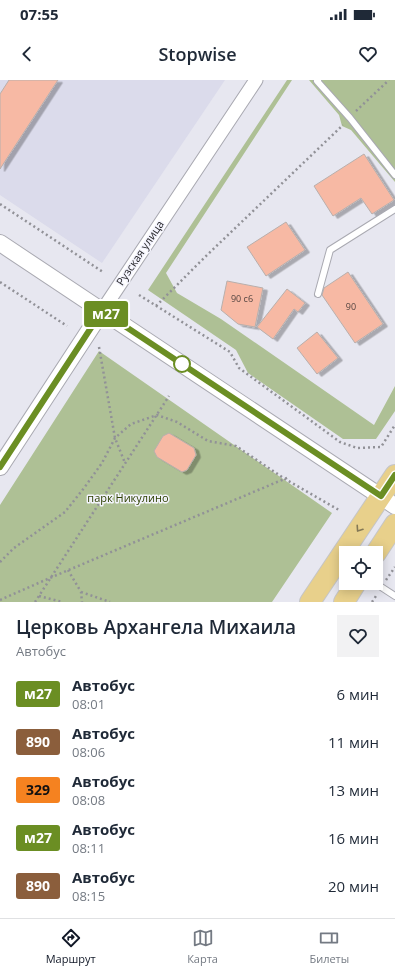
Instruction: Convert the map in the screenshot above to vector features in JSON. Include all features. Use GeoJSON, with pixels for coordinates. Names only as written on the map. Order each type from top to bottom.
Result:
{"type":"FeatureCollection","features":[{"type":"Feature","properties":{"kind":"main road"},"geometry":{"type":"LineString","coordinates":[[310,602],[388,501],[395,475]]}},
{"type":"Feature","properties":{"kind":"main road"},"geometry":{"type":"LineString","coordinates":[[381,546],[395,524]]}},
{"type":"Feature","properties":{"kind":"main road"},"geometry":{"type":"LineString","coordinates":[[344,602],[352,590]]}},
{"type":"Feature","properties":{"kind":"street","name":"Рузская улица"},"geometry":{"type":"LineString","coordinates":[[0,467],[256,80]]}},
{"type":"Feature","properties":{"kind":"street"},"geometry":{"type":"LineString","coordinates":[[0,243],[388,501]]}},
{"type":"Feature","properties":{"kind":"lane"},"geometry":{"type":"LineString","coordinates":[[318,80],[317,81],[350,118],[395,175]]}},
{"type":"Feature","properties":{"kind":"lane"},"geometry":{"type":"LineString","coordinates":[[318,294],[330,250],[395,209]]}},
{"type":"Feature","properties":{"kind":"lane"},"geometry":{"type":"LineString","coordinates":[[383,588],[395,596]]}},
{"type":"Feature","properties":{"kind":"path"},"geometry":{"type":"LineString","coordinates":[[156,306],[389,80]]}},
{"type":"Feature","properties":{"kind":"path"},"geometry":{"type":"LineString","coordinates":[[0,204],[103,272]]}},
{"type":"Feature","properties":{"kind":"path"},"geometry":{"type":"LineString","coordinates":[[0,282],[67,326]]}},
{"type":"Feature","properties":{"kind":"path"},"geometry":{"type":"LineString","coordinates":[[139,295],[230,352],[239,368],[340,442],[357,448],[381,447],[395,425]]}},
{"type":"Feature","properties":{"kind":"path"},"geometry":{"type":"LineString","coordinates":[[99,347],[115,438],[125,464]]}},
{"type":"Feature","properties":{"kind":"path"},"geometry":{"type":"LineString","coordinates":[[35,602],[169,396]]}},
{"type":"Feature","properties":{"kind":"path"},"geometry":{"type":"LineString","coordinates":[[0,562],[14,548],[65,512],[102,464],[115,438],[131,424],[157,415],[177,422],[208,441],[236,446],[285,479],[339,510]]}},
{"type":"Feature","properties":{"kind":"path"},"geometry":{"type":"LineString","coordinates":[[0,600],[289,477]]}},
{"type":"Feature","properties":{"kind":"path"},"geometry":{"type":"LineString","coordinates":[[68,570],[80,592],[82,602]]}},
{"type":"Feature","properties":{"kind":"path"},"geometry":{"type":"LineString","coordinates":[[80,592],[110,602]]}},
{"type":"Feature","properties":{"kind":"path"},"geometry":{"type":"LineString","coordinates":[[39,596],[62,602]]}},
{"type":"Feature","properties":{"kind":"path"},"geometry":{"type":"LineString","coordinates":[[97,602],[98,598]]}},
{"type":"Feature","properties":{"kind":"shaded area"},"geometry":{"type":"Polygon","coordinates":[[[0,80],[225,80],[102,263],[0,195],[0,80]]]}},
{"type":"Feature","properties":{"kind":"green space"},"geometry":{"type":"Polygon","coordinates":[[[287,80],[292,80],[166,273],[177,293],[221,319],[374,425],[395,386],[395,411],[376,439],[343,439],[248,373],[236,350],[148,290],[287,80]]]}},
{"type":"Feature","properties":{"kind":"green space"},"geometry":{"type":"Polygon","coordinates":[[[309,80],[395,80],[395,182],[351,130],[342,126],[339,115],[309,80]]]}},
{"type":"Feature","properties":{"kind":"green space","name":"парк Никулино"},"geometry":{"type":"Polygon","coordinates":[[[99,351],[332,513],[272,602],[0,602],[0,505],[99,351]]]}},
{"type":"Feature","properties":{"kind":"building"},"geometry":{"type":"Polygon","coordinates":[[[9,80],[58,80],[0,169],[0,94],[9,80]]]}},
{"type":"Feature","properties":{"kind":"building"},"geometry":{"type":"Polygon","coordinates":[[[364,154],[394,200],[372,214],[361,198],[333,216],[314,186],[364,154]]]}},
{"type":"Feature","properties":{"kind":"building"},"geometry":{"type":"Polygon","coordinates":[[[286,222],[305,250],[266,276],[247,247],[286,222]]]}},
{"type":"Feature","properties":{"kind":"building"},"geometry":{"type":"Polygon","coordinates":[[[348,272],[383,324],[355,343],[322,295],[324,288],[348,272]]]}},
{"type":"Feature","properties":{"kind":"building"},"geometry":{"type":"Polygon","coordinates":[[[227,281],[263,288],[255,327],[238,324],[221,310],[227,281]]]}},
{"type":"Feature","properties":{"kind":"building"},"geometry":{"type":"Polygon","coordinates":[[[287,289],[305,303],[298,312],[294,309],[273,339],[257,327],[287,289]]]}},
{"type":"Feature","properties":{"kind":"building"},"geometry":{"type":"Polygon","coordinates":[[[317,332],[338,358],[317,374],[297,348],[317,332]]]}},
{"type":"Feature","properties":{"kind":"building"},"geometry":{"type":"Polygon","coordinates":[[[169,433],[194,448],[196,455],[187,470],[182,472],[157,457],[154,451],[163,436],[169,433]]]}},
{"type":"Feature","properties":{"kind":"bus line","name":"м27"},"geometry":{"type":"LineString","coordinates":[[0,467],[102,311],[381,496],[395,475]]}}]}
